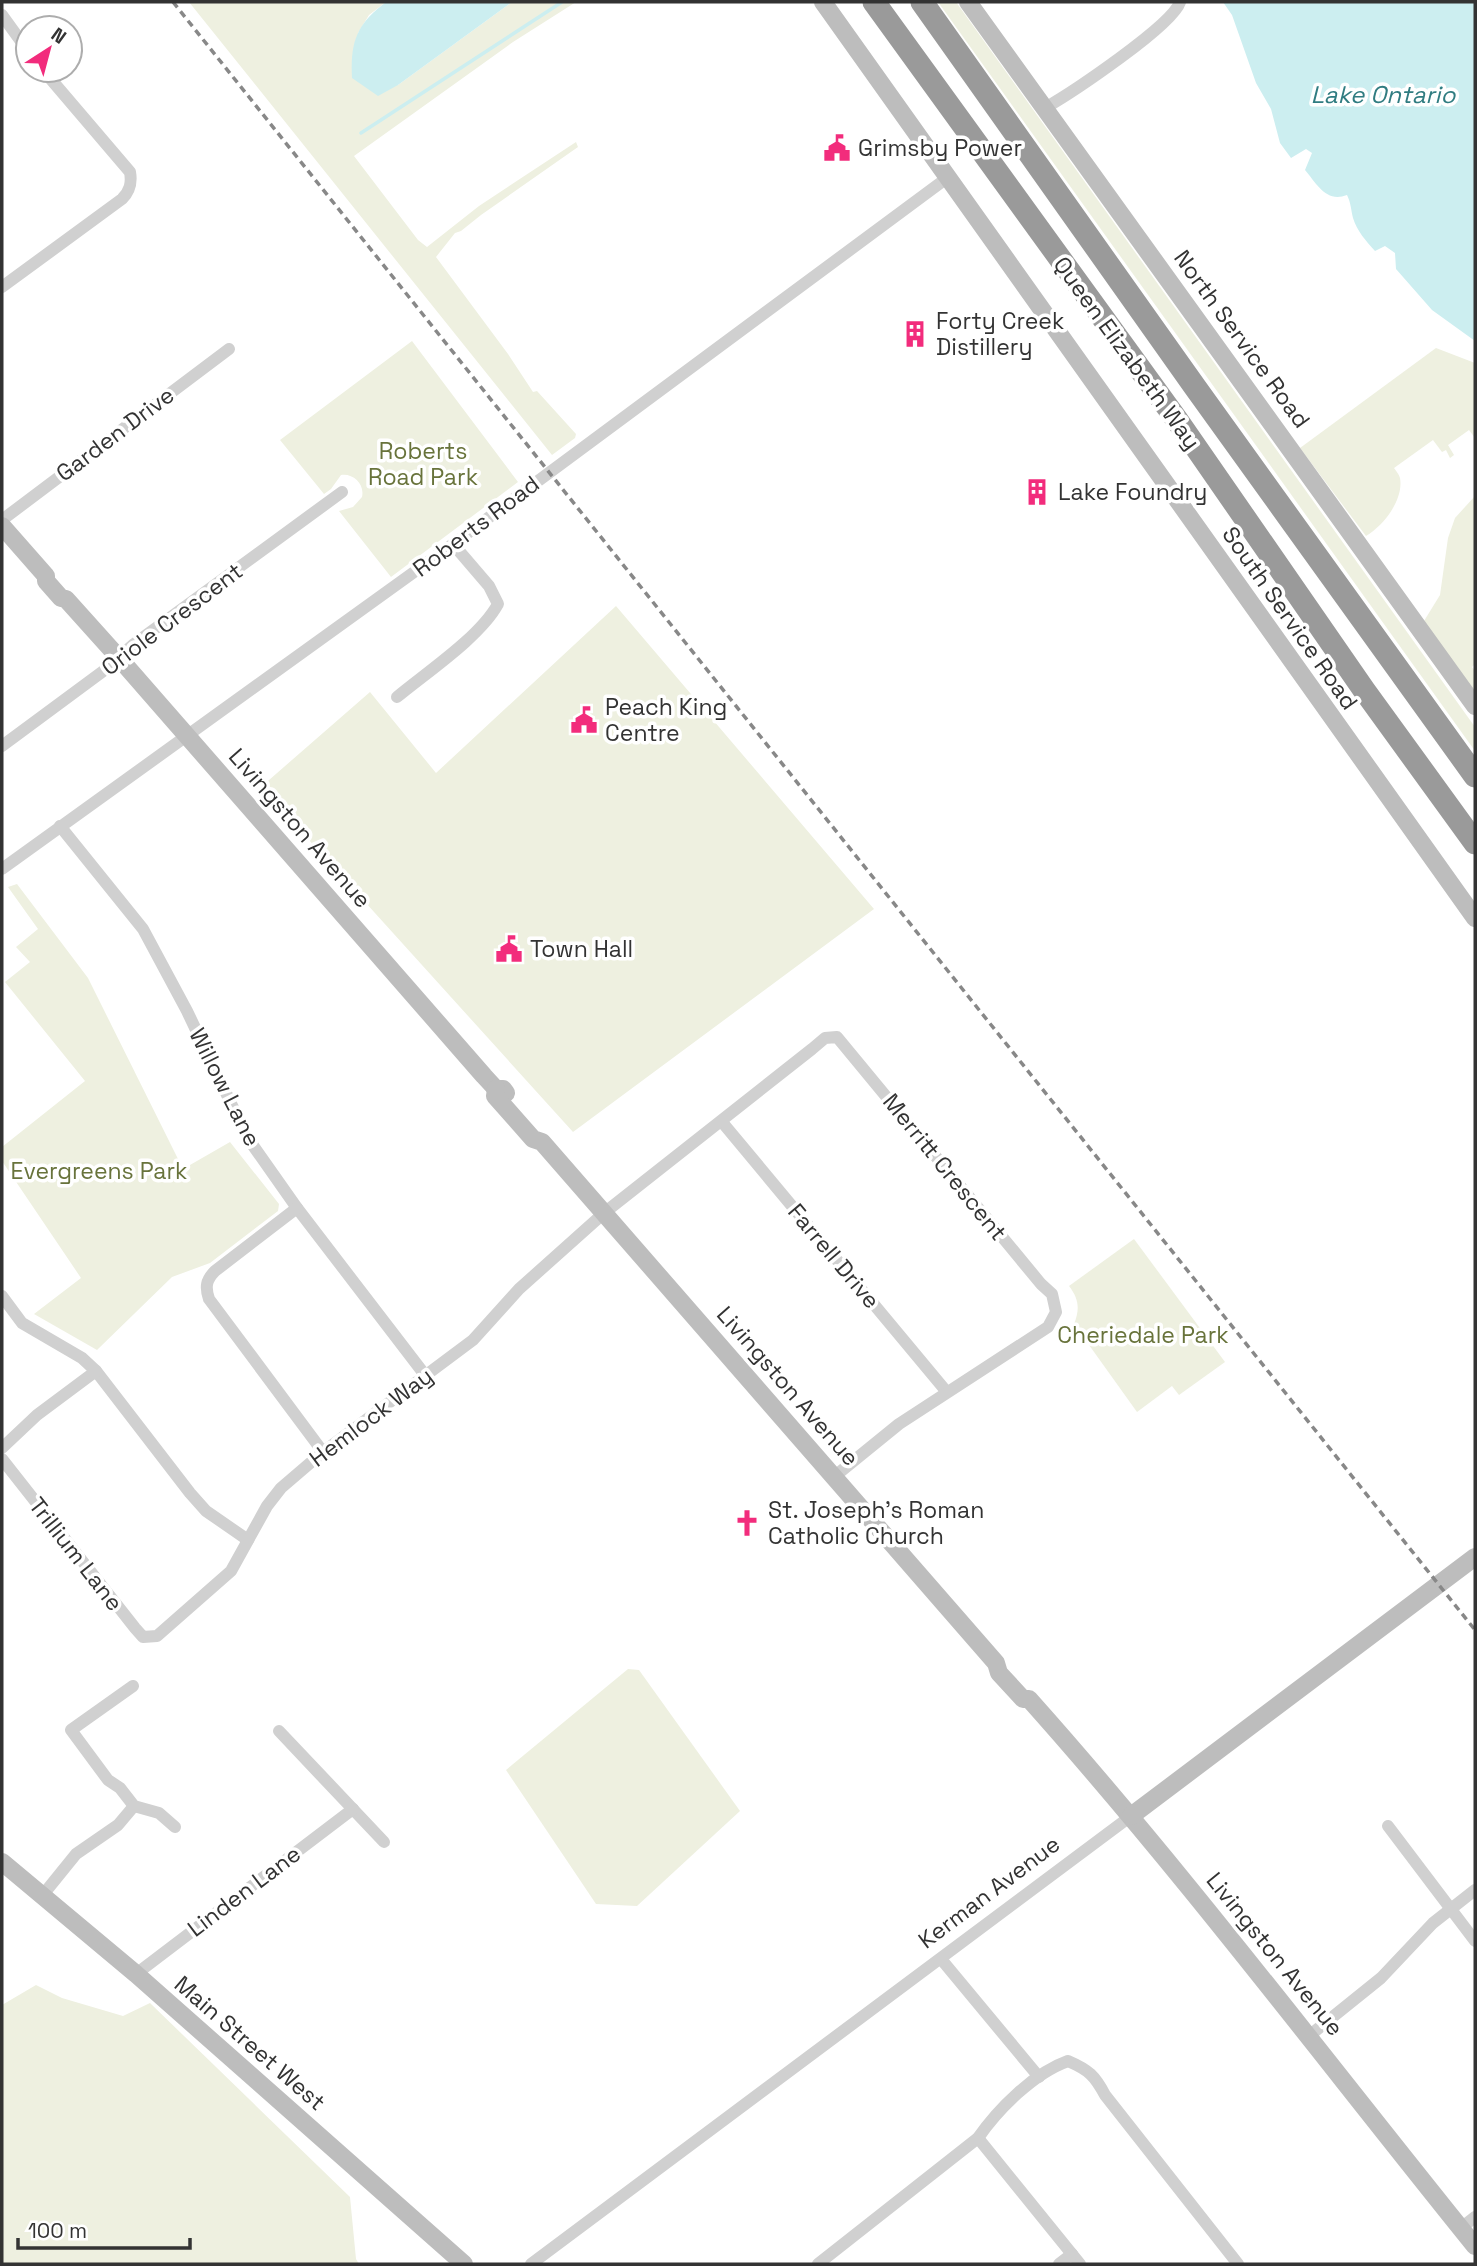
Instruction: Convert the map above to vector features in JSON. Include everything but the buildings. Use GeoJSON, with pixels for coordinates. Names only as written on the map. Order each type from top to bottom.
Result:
{"type":"FeatureCollection","features":[{"type":"Feature","properties":{"kind":"highway","name":"Queen Elizabeth Way"},"geometry":{"type":"LineString","coordinates":[[874,2],[1177,420],[1364,690],[1475,843]]}},
{"type":"Feature","properties":{"kind":"highway","name":"Queen Elizabeth Way"},"geometry":{"type":"LineString","coordinates":[[922,2],[1475,776]]}},
{"type":"Feature","properties":{"kind":"main road","name":"South Service Road"},"geometry":{"type":"LineString","coordinates":[[823,2],[1475,918]]}},
{"type":"Feature","properties":{"kind":"main road","name":"North Service Road"},"geometry":{"type":"LineString","coordinates":[[968,2],[1475,706]]}},
{"type":"Feature","properties":{"kind":"main road","name":"Livingston Avenue"},"geometry":{"type":"LineString","coordinates":[[2,526],[46,576],[46,581],[61,598],[66,599],[119,658],[496,1089],[495,1096],[533,1139],[542,1142],[835,1476],[996,1662],[999,1673],[1023,1699],[1029,1699],[1132,1816],[1309,2036],[1468,2222],[1475,2246]]}},
{"type":"Feature","properties":{"kind":"main road","name":"Kerman Avenue"},"geometry":{"type":"LineString","coordinates":[[1132,1816],[1475,1558]]}},
{"type":"Feature","properties":{"kind":"main road","name":"Main Street West"},"geometry":{"type":"LineString","coordinates":[[2,1862],[136,1974],[464,2264]]}},
{"type":"Feature","properties":{"kind":"street"},"geometry":{"type":"LineString","coordinates":[[1045,108],[1147,36],[1178,9],[1180,2]]}},
{"type":"Feature","properties":{"kind":"street"},"geometry":{"type":"LineString","coordinates":[[2,15],[14,32]]}},
{"type":"Feature","properties":{"kind":"street"},"geometry":{"type":"LineString","coordinates":[[3,283],[122,199],[127,194],[131,180],[130,172],[55,84]]}},
{"type":"Feature","properties":{"kind":"street","name":"Roberts Road"},"geometry":{"type":"LineString","coordinates":[[2,869],[453,544],[947,177]]}},
{"type":"Feature","properties":{"kind":"street","name":"Garden Drive"},"geometry":{"type":"LineString","coordinates":[[2,520],[229,349]]}},
{"type":"Feature","properties":{"kind":"street","name":"Oriole Crescent"},"geometry":{"type":"LineString","coordinates":[[2,746],[134,644],[342,492]]}},
{"type":"Feature","properties":{"kind":"street"},"geometry":{"type":"LineString","coordinates":[[397,697],[470,637],[491,617],[498,604],[489,586],[453,544]]}},
{"type":"Feature","properties":{"kind":"street","name":"Willow Lane"},"geometry":{"type":"LineString","coordinates":[[61,826],[143,929],[187,1011],[236,1118],[297,1208],[425,1375]]}},
{"type":"Feature","properties":{"kind":"street","name":"Merritt Crescent"},"geometry":{"type":"LineString","coordinates":[[604,1213],[825,1038],[837,1037],[1052,1294],[1056,1312],[1048,1327],[946,1391],[899,1424],[835,1476]]}},
{"type":"Feature","properties":{"kind":"street","name":"Farrell Drive"},"geometry":{"type":"LineString","coordinates":[[722,1122],[946,1391]]}},
{"type":"Feature","properties":{"kind":"street"},"geometry":{"type":"LineString","coordinates":[[297,1208],[215,1271],[208,1279],[206,1289],[209,1299],[323,1452]]}},
{"type":"Feature","properties":{"kind":"street","name":"Hemlock Way"},"geometry":{"type":"LineString","coordinates":[[157,1636],[231,1571],[267,1507],[281,1488],[323,1452],[473,1340],[519,1289],[604,1213]]}},
{"type":"Feature","properties":{"kind":"street"},"geometry":{"type":"LineString","coordinates":[[2,1296],[22,1323],[82,1359],[96,1371],[206,1511],[248,1541]]}},
{"type":"Feature","properties":{"kind":"street"},"geometry":{"type":"LineString","coordinates":[[2,1448],[37,1415],[96,1371]]}},
{"type":"Feature","properties":{"kind":"street","name":"Trillium Lane"},"geometry":{"type":"LineString","coordinates":[[2,1459],[135,1629],[143,1637],[157,1636]]}},
{"type":"Feature","properties":{"kind":"street"},"geometry":{"type":"LineString","coordinates":[[133,1686],[71,1730],[102,1772],[120,1788],[134,1806],[159,1813],[175,1827]]}},
{"type":"Feature","properties":{"kind":"street"},"geometry":{"type":"LineString","coordinates":[[279,1731],[384,1843]]}},
{"type":"Feature","properties":{"kind":"street"},"geometry":{"type":"LineString","coordinates":[[42,1896],[76,1854],[118,1825],[134,1806]]}},
{"type":"Feature","properties":{"kind":"street","name":"Linden Lane"},"geometry":{"type":"LineString","coordinates":[[136,1974],[353,1809]]}},
{"type":"Feature","properties":{"kind":"street","name":"Kerman Avenue"},"geometry":{"type":"LineString","coordinates":[[531,2264],[1132,1816]]}},
{"type":"Feature","properties":{"kind":"street"},"geometry":{"type":"LineString","coordinates":[[1388,1826],[1475,1941]]}},
{"type":"Feature","properties":{"kind":"street"},"geometry":{"type":"LineString","coordinates":[[1309,2036],[1381,1978],[1433,1923],[1475,1891]]}},
{"type":"Feature","properties":{"kind":"street"},"geometry":{"type":"LineString","coordinates":[[940,1959],[1039,2077]]}},
{"type":"Feature","properties":{"kind":"street"},"geometry":{"type":"LineString","coordinates":[[818,2264],[978,2138],[994,2116],[1039,2077],[1068,2061],[1081,2066],[1096,2078],[1105,2095],[1238,2264]]}},
{"type":"Feature","properties":{"kind":"street"},"geometry":{"type":"LineString","coordinates":[[978,2138],[1076,2259],[1059,2264]]}},
{"type":"Feature","properties":{"kind":"green space"},"geometry":{"type":"Polygon","coordinates":[[[189,2],[386,2],[369,15],[358,33],[398,85],[512,2],[576,2],[513,42],[354,156],[418,240],[427,247],[479,206],[576,142],[578,147],[455,233],[436,257],[533,392],[537,391],[576,434],[575,438],[552,455],[189,2]]]}},
{"type":"Feature","properties":{"kind":"green space"},"geometry":{"type":"Polygon","coordinates":[[[938,2],[956,2],[1475,727],[1475,751],[938,2]]]}},
{"type":"Feature","properties":{"kind":"green space","name":"Roberts Road Park"},"geometry":{"type":"Polygon","coordinates":[[[412,341],[518,482],[391,577],[339,511],[353,507],[362,497],[362,488],[357,480],[341,475],[324,494],[280,440],[412,341]]]}},
{"type":"Feature","properties":{"kind":"green space"},"geometry":{"type":"Polygon","coordinates":[[[1436,348],[1475,363],[1475,438],[1469,430],[1448,445],[1454,455],[1450,458],[1446,450],[1442,452],[1433,440],[1394,468],[1400,477],[1399,495],[1391,512],[1366,536],[1300,448],[1436,348]]]}},
{"type":"Feature","properties":{"kind":"green space"},"geometry":{"type":"Polygon","coordinates":[[[1475,496],[1475,664],[1472,667],[1475,671],[1475,692],[1424,621],[1440,595],[1448,538],[1455,518],[1475,496]]]}},
{"type":"Feature","properties":{"kind":"green space","name":"Peach King Centre"},"geometry":{"type":"Polygon","coordinates":[[[616,606],[874,909],[573,1132],[261,787],[370,692],[436,773],[616,606]]]}},
{"type":"Feature","properties":{"kind":"green space","name":"Evergreens Park"},"geometry":{"type":"Polygon","coordinates":[[[17,884],[88,978],[183,1169],[230,1142],[279,1204],[278,1211],[210,1263],[172,1277],[97,1350],[34,1314],[81,1278],[2,1161],[2,1147],[85,1081],[5,982],[30,962],[16,947],[38,929],[8,887],[17,884]]]}},
{"type":"Feature","properties":{"kind":"green space","name":"Cheriedale Park"},"geometry":{"type":"Polygon","coordinates":[[[1134,1239],[1225,1362],[1179,1395],[1172,1386],[1137,1412],[1074,1324],[1078,1304],[1069,1286],[1134,1239]]]}},
{"type":"Feature","properties":{"kind":"green space"},"geometry":{"type":"Polygon","coordinates":[[[628,1669],[639,1670],[740,1811],[637,1906],[596,1904],[506,1770],[628,1669]]]}},
{"type":"Feature","properties":{"kind":"green space"},"geometry":{"type":"Polygon","coordinates":[[[36,1985],[62,1998],[123,2016],[150,2003],[350,2197],[356,2259],[359,2264],[2,2264],[2,2005],[36,1985]]]}},
{"type":"Feature","properties":{"kind":"water"},"geometry":{"type":"Polygon","coordinates":[[[386,2],[512,2],[398,85],[378,96],[352,78],[352,54],[362,26],[386,2]]]}},
{"type":"Feature","properties":{"kind":"water","name":"Lake Ontario"},"geometry":{"type":"Polygon","coordinates":[[[1223,2],[1475,2],[1475,341],[1432,310],[1396,269],[1395,253],[1385,246],[1375,251],[1355,223],[1347,195],[1333,196],[1318,186],[1305,170],[1312,153],[1306,149],[1291,158],[1280,143],[1271,109],[1256,83],[1232,15],[1223,2]]]}},
{"type":"Feature","properties":{"kind":"waterway"},"geometry":{"type":"LineString","coordinates":[[361,133],[562,2]]}},
{"type":"Feature","properties":{"kind":"railway"},"geometry":{"type":"LineString","coordinates":[[173,2],[1475,1630]]}},
{"type":"Feature","properties":{"kind":"place","name":"Grimsby Power"},"geometry":{"type":"Point","coordinates":[837,148]}},
{"type":"Feature","properties":{"kind":"place","name":"Forty Creek Distillery"},"geometry":{"type":"Point","coordinates":[915,334]}},
{"type":"Feature","properties":{"kind":"place","name":"Lake Foundry"},"geometry":{"type":"Point","coordinates":[1037,492]}},
{"type":"Feature","properties":{"kind":"place","name":"Peach King Centre"},"geometry":{"type":"Point","coordinates":[584,720]}},
{"type":"Feature","properties":{"kind":"place","name":"Town Hall"},"geometry":{"type":"Point","coordinates":[509,949]}},
{"type":"Feature","properties":{"kind":"place","name":"St. Joseph's Roman Catholic Church"},"geometry":{"type":"Point","coordinates":[747,1523]}}]}
